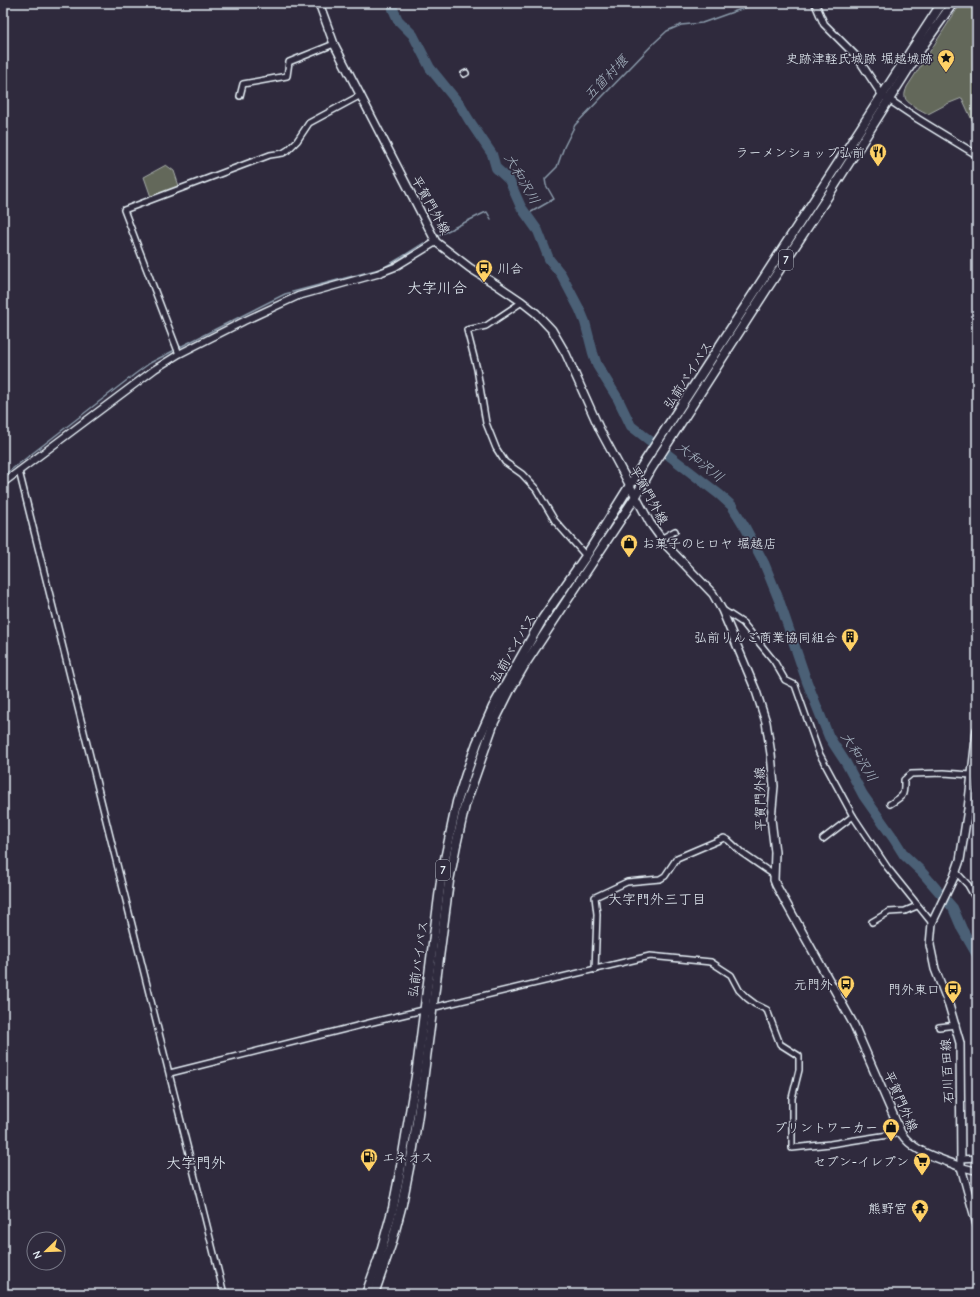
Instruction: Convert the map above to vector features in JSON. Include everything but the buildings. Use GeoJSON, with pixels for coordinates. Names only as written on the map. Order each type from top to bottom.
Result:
{"type":"FeatureCollection","features":[{"type":"Feature","properties":{"kind":"highway","name":"7"},"geometry":{"type":"LineString","coordinates":[[886,98],[942,3]]}},
{"type":"Feature","properties":{"kind":"highway","name":"7"},"geometry":{"type":"LineString","coordinates":[[886,98],[953,3]]}},
{"type":"Feature","properties":{"kind":"highway","name":"弘前バイパス"},"geometry":{"type":"LineString","coordinates":[[374,1294],[392,1242],[402,1204],[413,1148],[424,1081],[449,881],[456,845],[465,805],[494,722],[525,664],[636,496],[680,417],[886,98]]}},
{"type":"Feature","properties":{"kind":"highway","name":"弘前バイパス"},"geometry":{"type":"LineString","coordinates":[[366,1294],[381,1251],[393,1208],[416,1076],[442,873],[458,802],[476,743],[496,700],[543,618],[586,556],[645,461],[680,417]]}},
{"type":"Feature","properties":{"kind":"main road","name":"平賀門外線"},"geometry":{"type":"LineString","coordinates":[[319,3],[334,44],[424,222],[436,242],[470,268],[497,284],[522,302],[536,313],[552,330],[566,354],[600,430],[650,523],[661,539],[708,588],[722,610],[756,691],[766,722],[774,786],[771,819],[775,852],[774,875],[776,885],[854,1025],[901,1133],[906,1141],[912,1146],[926,1153],[961,1167]]}},
{"type":"Feature","properties":{"kind":"main road"},"geometry":{"type":"LineString","coordinates":[[933,920],[955,875],[963,846],[977,730]]}},
{"type":"Feature","properties":{"kind":"main road","name":"石川百田線"},"geometry":{"type":"LineString","coordinates":[[933,920],[930,944],[932,957],[956,1025],[960,1043],[961,1167],[977,1223]]}},
{"type":"Feature","properties":{"kind":"street"},"geometry":{"type":"LineString","coordinates":[[815,3],[824,24],[856,57],[886,98],[977,155]]}},
{"type":"Feature","properties":{"kind":"street"},"geometry":{"type":"LineString","coordinates":[[240,96],[243,84],[287,76],[290,62],[334,44]]}},
{"type":"Feature","properties":{"kind":"street"},"geometry":{"type":"LineString","coordinates":[[179,354],[124,210],[270,155],[283,153],[297,141],[309,123],[361,95]]}},
{"type":"Feature","properties":{"kind":"street"},"geometry":{"type":"LineString","coordinates":[[3,483],[155,369],[179,354],[298,296],[377,274],[395,267],[436,242]]}},
{"type":"Feature","properties":{"kind":"street"},"geometry":{"type":"LineString","coordinates":[[522,302],[486,326],[467,330],[477,369],[486,422],[496,448],[505,462],[522,474],[536,489],[555,521],[586,556]]}},
{"type":"Feature","properties":{"kind":"street"},"geometry":{"type":"LineString","coordinates":[[19,471],[224,1294]]}},
{"type":"Feature","properties":{"kind":"street"},"geometry":{"type":"LineString","coordinates":[[661,539],[676,531]]}},
{"type":"Feature","properties":{"kind":"street"},"geometry":{"type":"LineString","coordinates":[[722,610],[743,623],[774,661],[785,680],[795,685],[819,753],[853,816],[887,867],[917,906],[933,920]]}},
{"type":"Feature","properties":{"kind":"street"},"geometry":{"type":"LineString","coordinates":[[890,804],[902,797],[904,792],[904,780],[911,774],[944,773],[971,775]]}},
{"type":"Feature","properties":{"kind":"street"},"geometry":{"type":"LineString","coordinates":[[823,839],[853,816]]}},
{"type":"Feature","properties":{"kind":"street"},"geometry":{"type":"LineString","coordinates":[[595,970],[597,914],[595,897],[627,882],[660,879],[664,876],[677,858],[724,838],[742,853],[774,875]]}},
{"type":"Feature","properties":{"kind":"street"},"geometry":{"type":"LineString","coordinates":[[955,875],[968,885],[977,901]]}},
{"type":"Feature","properties":{"kind":"street"},"geometry":{"type":"LineString","coordinates":[[872,922],[889,912],[905,911],[917,906]]}},
{"type":"Feature","properties":{"kind":"street"},"geometry":{"type":"LineString","coordinates":[[170,1073],[650,956],[711,962],[731,975],[739,990],[747,998],[754,1004],[767,1010],[780,1044],[799,1056],[799,1070],[792,1098],[792,1148],[830,1144],[901,1133]]}},
{"type":"Feature","properties":{"kind":"street"},"geometry":{"type":"LineString","coordinates":[[939,1027],[956,1025]]}},
{"type":"Feature","properties":{"kind":"street"},"geometry":{"type":"LineString","coordinates":[[961,1159],[977,1158]]}},
{"type":"Feature","properties":{"kind":"street"},"geometry":{"type":"LineString","coordinates":[[961,1167],[977,1171]]}},
{"type":"Feature","properties":{"kind":"green space"},"geometry":{"type":"Polygon","coordinates":[[[961,3],[977,3],[977,123],[972,120],[962,98],[928,114],[908,102],[905,96],[907,87],[961,3]]]}},
{"type":"Feature","properties":{"kind":"green space"},"geometry":{"type":"Polygon","coordinates":[[[166,165],[174,171],[179,186],[151,197],[144,177],[166,165]]]}},
{"type":"Feature","properties":{"kind":"waterway","name":"大和沢川"},"geometry":{"type":"LineString","coordinates":[[391,3],[398,20],[413,35],[430,68],[460,105],[492,154],[496,168],[509,180],[521,207],[538,231],[549,259],[561,274],[580,310],[585,322],[597,365],[618,399],[631,426],[720,495],[732,506],[745,527],[764,563],[779,600],[807,682],[829,737],[846,763],[863,795],[904,855],[921,871],[953,908],[962,929],[977,955]]}},
{"type":"Feature","properties":{"kind":"waterway","name":"五箇村堰"},"geometry":{"type":"LineString","coordinates":[[526,215],[554,199],[546,185],[545,179],[557,167],[564,147],[575,125],[667,31],[681,25],[702,23],[758,3]]}},
{"type":"Feature","properties":{"kind":"waterway"},"geometry":{"type":"LineString","coordinates":[[439,235],[487,212],[491,219]]}},
{"type":"Feature","properties":{"kind":"waterway"},"geometry":{"type":"LineString","coordinates":[[180,347],[285,294],[383,268],[424,243]]}},
{"type":"Feature","properties":{"kind":"waterway"},"geometry":{"type":"LineString","coordinates":[[3,476],[135,374],[150,363],[173,351]]}},
{"type":"Feature","properties":{"kind":"place","name":"史跡津軽氏城跡 堀越城跡"},"geometry":{"type":"Point","coordinates":[946,73]}},
{"type":"Feature","properties":{"kind":"place","name":"ラーメンショップ弘前"},"geometry":{"type":"Point","coordinates":[878,167]}},
{"type":"Feature","properties":{"kind":"place","name":"川合"},"geometry":{"type":"Point","coordinates":[484,283]}},
{"type":"Feature","properties":{"kind":"place","name":"お菓子のヒロヤ 堀越店"},"geometry":{"type":"Point","coordinates":[629,558]}},
{"type":"Feature","properties":{"kind":"place","name":"弘前りんご商業協同組合"},"geometry":{"type":"Point","coordinates":[850,652]}},
{"type":"Feature","properties":{"kind":"place","name":"元門外"},"geometry":{"type":"Point","coordinates":[846,999]}},
{"type":"Feature","properties":{"kind":"place","name":"門外東口"},"geometry":{"type":"Point","coordinates":[953,1004]}},
{"type":"Feature","properties":{"kind":"place","name":"プリントワーカー"},"geometry":{"type":"Point","coordinates":[891,1142]}},
{"type":"Feature","properties":{"kind":"place","name":"エネオス"},"geometry":{"type":"Point","coordinates":[369,1172]}},
{"type":"Feature","properties":{"kind":"place","name":"セブン-イレブン"},"geometry":{"type":"Point","coordinates":[922,1176]}},
{"type":"Feature","properties":{"kind":"place","name":"熊野宮"},"geometry":{"type":"Point","coordinates":[920,1223]}},
{"type":"Feature","properties":{"kind":"district","name":"大字川合"},"geometry":{"type":"Point","coordinates":[437,288]}},
{"type":"Feature","properties":{"kind":"district","name":"大字門外三丁目"},"geometry":{"type":"Point","coordinates":[657,899]}},
{"type":"Feature","properties":{"kind":"district","name":"大字門外"},"geometry":{"type":"Point","coordinates":[196,1163]}}]}
